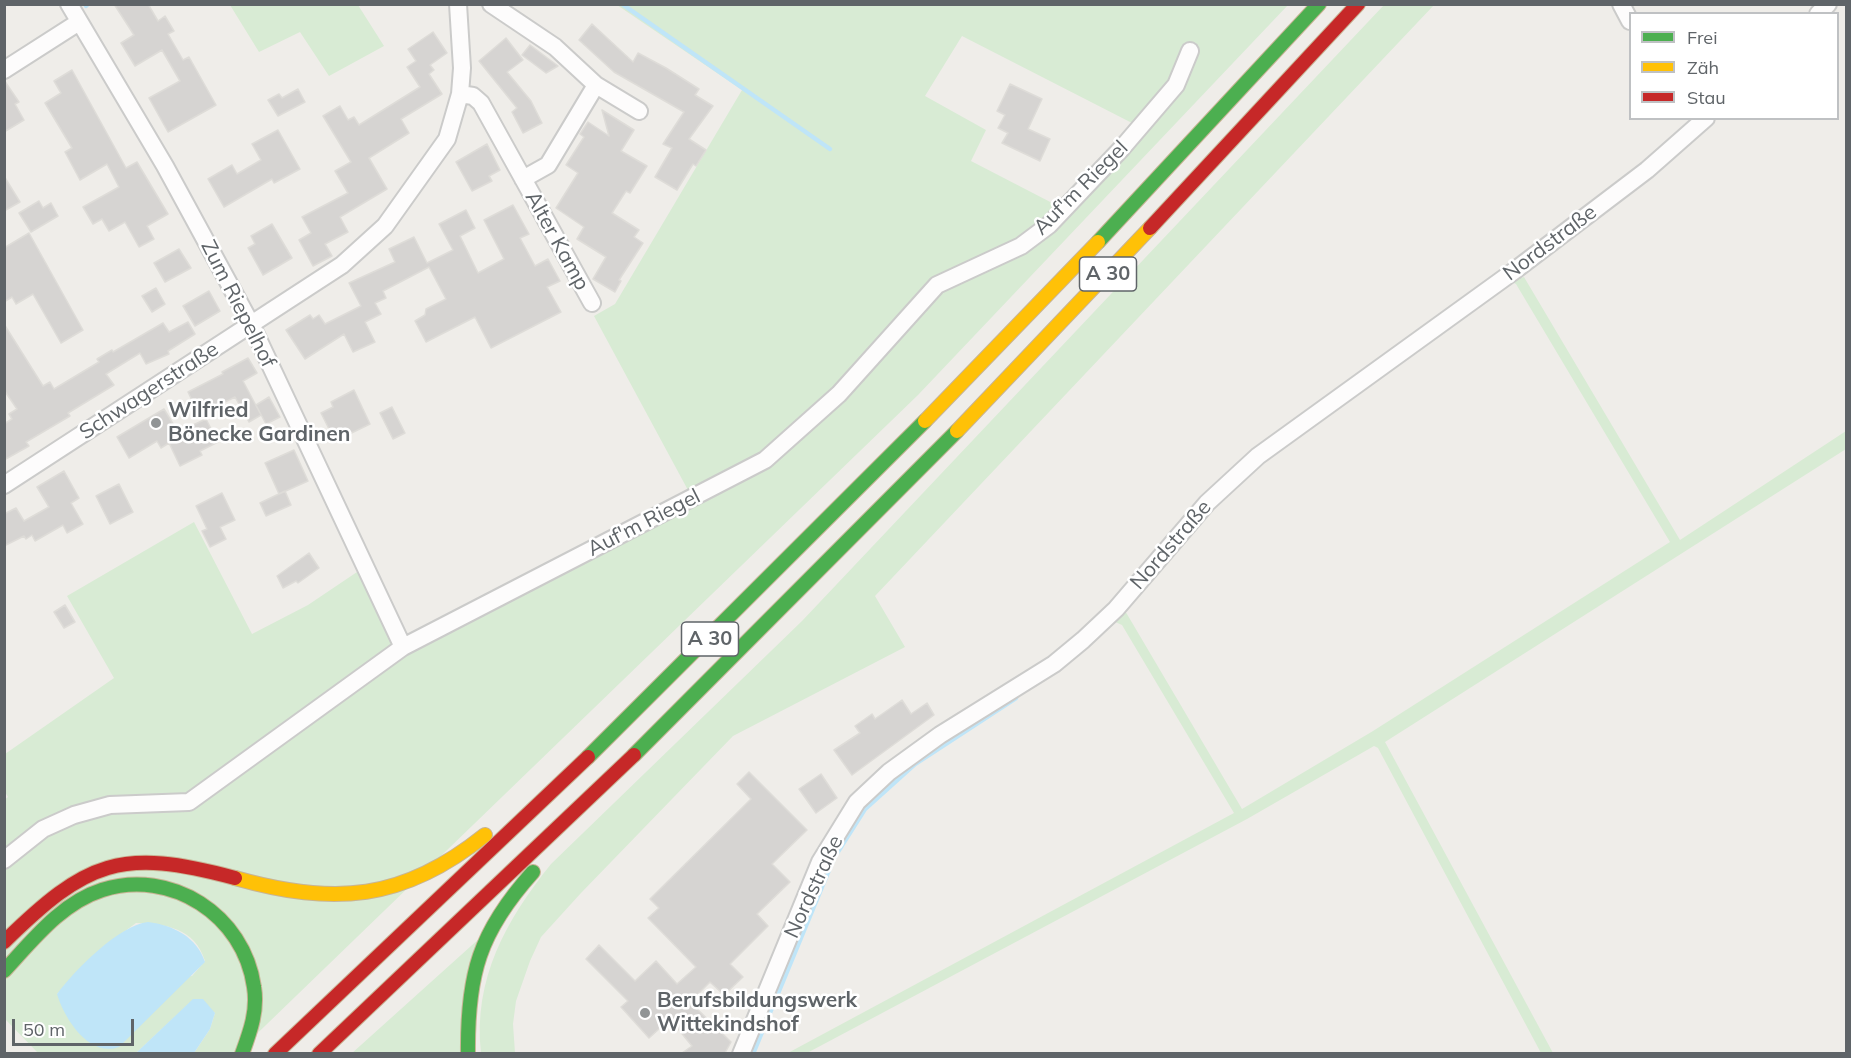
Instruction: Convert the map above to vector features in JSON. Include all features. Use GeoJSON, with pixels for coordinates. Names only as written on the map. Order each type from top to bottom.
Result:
{"type":"FeatureCollection","features":[{"type":"Feature","properties":{"kind":"highway","name":"A 30"},"geometry":{"type":"LineString","coordinates":[[275,1053],[546,799],[701,648],[1022,321],[1319,4]]}},
{"type":"Feature","properties":{"kind":"highway","name":"A 30"},"geometry":{"type":"LineString","coordinates":[[319,1053],[557,830],[689,702],[1058,327],[1358,4]]}},
{"type":"Feature","properties":{"kind":"highway"},"geometry":{"type":"LineString","coordinates":[[4,942],[49,898],[92,872],[120,864],[165,862],[272,889],[327,898],[368,894],[397,886],[448,862],[472,847],[499,823],[546,799]]}},
{"type":"Feature","properties":{"kind":"highway"},"geometry":{"type":"LineString","coordinates":[[468,1053],[468,1024],[473,976],[506,908],[548,857],[557,830]]}},
{"type":"Feature","properties":{"kind":"highway"},"geometry":{"type":"LineString","coordinates":[[4,971],[59,914],[75,902],[103,889],[131,883],[157,884],[191,895],[211,907],[226,921],[241,946],[251,971],[254,1020],[242,1053]]}},
{"type":"Feature","properties":{"kind":"street","name":"Zum Riepelhof"},"geometry":{"type":"LineString","coordinates":[[69,4],[165,166],[251,324],[403,647]]}},
{"type":"Feature","properties":{"kind":"street","name":"Schwagerstraße"},"geometry":{"type":"LineString","coordinates":[[4,485],[342,265],[385,226],[447,139],[460,94],[462,68],[458,4]]}},
{"type":"Feature","properties":{"kind":"street"},"geometry":{"type":"LineString","coordinates":[[491,4],[555,47],[596,85],[639,111]]}},
{"type":"Feature","properties":{"kind":"street"},"geometry":{"type":"LineString","coordinates":[[1621,4],[1629,19]]}},
{"type":"Feature","properties":{"kind":"street"},"geometry":{"type":"LineString","coordinates":[[4,70],[79,22]]}},
{"type":"Feature","properties":{"kind":"street","name":"Auf'm Riegel"},"geometry":{"type":"LineString","coordinates":[[4,860],[43,829],[74,815],[110,805],[189,802],[403,647],[765,460],[840,394],[937,285],[1021,246],[1049,225],[1122,148],[1176,85],[1190,51]]}},
{"type":"Feature","properties":{"kind":"street","name":"Alter Kamp"},"geometry":{"type":"LineString","coordinates":[[523,179],[548,165],[596,85]]}},
{"type":"Feature","properties":{"kind":"street","name":"Alter Kamp"},"geometry":{"type":"LineString","coordinates":[[460,94],[473,96],[481,103],[592,303]]}},
{"type":"Feature","properties":{"kind":"street","name":"Nordstraße"},"geometry":{"type":"LineString","coordinates":[[741,1053],[820,862],[857,802],[889,772],[940,735],[1054,664],[1116,609],[1207,502],[1258,456],[1514,271],[1647,170],[1696,122]]}},
{"type":"Feature","properties":{"kind":"green space"},"geometry":{"type":"Polygon","coordinates":[[[230,5],[358,5],[384,46],[329,76],[300,32],[259,52],[230,5]]]}},
{"type":"Feature","properties":{"kind":"green space"},"geometry":{"type":"Polygon","coordinates":[[[617,5],[1288,5],[918,395],[237,1053],[194,1053],[210,1029],[215,1013],[193,1000],[136,1053],[38,1053],[5,1019],[4,800],[8,797],[5,792],[5,754],[114,678],[67,596],[194,522],[252,634],[308,605],[360,570],[404,632],[410,635],[689,492],[594,316],[615,304],[742,90],[617,5]],[[962,36],[925,96],[986,130],[971,161],[1058,206],[1132,123],[962,36]],[[136,923],[101,949],[57,994],[192,976],[205,961],[194,941],[178,930],[136,923]]]}},
{"type":"Feature","properties":{"kind":"green space"},"geometry":{"type":"Polygon","coordinates":[[[1384,5],[1434,5],[875,596],[905,647],[733,736],[541,937],[516,1001],[513,1024],[515,1053],[481,1053],[482,1000],[496,952],[520,907],[551,864],[802,621],[1384,5]]]}},
{"type":"Feature","properties":{"kind":"green space"},"geometry":{"type":"Polygon","coordinates":[[[1524,277],[1680,540],[1846,431],[1846,449],[1385,742],[1553,1053],[1541,1053],[1378,748],[1374,746],[1247,819],[807,1053],[786,1054],[1234,813],[1122,625],[1113,621],[1124,609],[1242,809],[1373,731],[1670,542],[1516,284],[1510,281],[1524,277]]]}},
{"type":"Feature","properties":{"kind":"green space"},"geometry":{"type":"Polygon","coordinates":[[[481,937],[461,1053],[351,1054],[481,937]]]}},
{"type":"Feature","properties":{"kind":"water"},"geometry":{"type":"Polygon","coordinates":[[[148,922],[175,929],[183,934],[196,946],[205,962],[119,1047],[108,1049],[98,1047],[79,1034],[65,1014],[57,994],[98,950],[124,931],[148,922]]]}},
{"type":"Feature","properties":{"kind":"water"},"geometry":{"type":"Polygon","coordinates":[[[193,999],[203,999],[215,1013],[210,1029],[194,1053],[136,1053],[193,999]]]}},
{"type":"Feature","properties":{"kind":"building"},"geometry":{"type":"Polygon","coordinates":[[[114,4],[148,4],[158,21],[165,16],[174,31],[168,34],[183,60],[189,57],[216,105],[168,132],[149,98],[180,81],[162,50],[135,66],[121,43],[134,35],[114,4]]]}},
{"type":"Feature","properties":{"kind":"building"},"geometry":{"type":"Polygon","coordinates":[[[592,24],[633,62],[638,53],[666,68],[699,89],[695,95],[713,106],[689,139],[706,150],[696,166],[693,164],[677,190],[655,177],[672,148],[663,144],[684,112],[614,72],[579,40],[592,24]]]}},
{"type":"Feature","properties":{"kind":"building"},"geometry":{"type":"Polygon","coordinates":[[[433,32],[447,53],[430,65],[434,70],[429,74],[442,94],[401,119],[409,133],[369,158],[387,189],[340,217],[348,232],[325,244],[332,256],[313,266],[299,240],[311,233],[302,217],[348,193],[335,171],[351,162],[323,116],[340,106],[348,120],[354,117],[359,125],[420,87],[407,67],[416,61],[408,49],[433,32]]]}},
{"type":"Feature","properties":{"kind":"building"},"geometry":{"type":"Polygon","coordinates":[[[506,38],[523,60],[507,72],[531,101],[542,123],[523,133],[512,112],[517,108],[479,61],[506,38]]]}},
{"type":"Feature","properties":{"kind":"building"},"geometry":{"type":"Polygon","coordinates":[[[530,45],[558,66],[546,73],[522,55],[530,45]]]}},
{"type":"Feature","properties":{"kind":"building"},"geometry":{"type":"Polygon","coordinates":[[[72,70],[126,168],[137,162],[168,214],[147,226],[154,239],[139,247],[125,222],[109,231],[102,219],[93,224],[83,207],[119,187],[107,164],[80,180],[65,152],[72,148],[45,103],[61,93],[54,81],[72,70]]]}},
{"type":"Feature","properties":{"kind":"building"},"geometry":{"type":"Polygon","coordinates":[[[4,80],[19,102],[15,104],[24,120],[4,132],[4,80]]]}},
{"type":"Feature","properties":{"kind":"building"},"geometry":{"type":"Polygon","coordinates":[[[1010,84],[1042,99],[1028,129],[1050,139],[1040,161],[1002,143],[1008,133],[998,128],[1005,115],[997,111],[1010,84]]]}},
{"type":"Feature","properties":{"kind":"building"},"geometry":{"type":"Polygon","coordinates":[[[298,89],[305,102],[278,116],[268,100],[279,94],[282,98],[298,89]]]}},
{"type":"Feature","properties":{"kind":"building"},"geometry":{"type":"Polygon","coordinates":[[[602,110],[634,130],[621,151],[647,166],[630,193],[626,191],[612,213],[639,230],[634,237],[643,243],[619,280],[621,281],[615,292],[593,279],[606,257],[577,239],[584,227],[556,208],[578,173],[566,165],[584,137],[580,134],[588,122],[609,136],[602,110]]]}},
{"type":"Feature","properties":{"kind":"building"},"geometry":{"type":"Polygon","coordinates":[[[278,130],[300,169],[274,183],[272,179],[224,207],[208,179],[232,165],[237,174],[261,160],[252,144],[278,130]]]}},
{"type":"Feature","properties":{"kind":"building"},"geometry":{"type":"Polygon","coordinates":[[[487,144],[500,170],[489,176],[492,181],[472,191],[456,162],[487,144]]]}},
{"type":"Feature","properties":{"kind":"building"},"geometry":{"type":"Polygon","coordinates":[[[4,176],[20,202],[4,211],[4,176]]]}},
{"type":"Feature","properties":{"kind":"building"},"geometry":{"type":"Polygon","coordinates":[[[39,201],[43,208],[51,203],[58,216],[31,232],[19,213],[39,201]]]}},
{"type":"Feature","properties":{"kind":"building"},"geometry":{"type":"Polygon","coordinates":[[[513,205],[529,234],[520,238],[535,266],[548,259],[560,281],[547,287],[561,312],[491,348],[475,317],[426,342],[415,321],[425,315],[426,309],[446,299],[429,267],[383,291],[386,298],[375,303],[381,314],[365,322],[375,342],[353,352],[344,334],[305,359],[286,330],[310,315],[313,319],[319,315],[325,324],[361,306],[349,283],[395,262],[389,249],[414,237],[427,263],[453,250],[439,224],[466,210],[475,228],[460,236],[478,273],[504,259],[484,220],[513,205]]]}},
{"type":"Feature","properties":{"kind":"building"},"geometry":{"type":"Polygon","coordinates":[[[272,224],[292,258],[263,275],[248,248],[255,244],[251,236],[272,224]]]}},
{"type":"Feature","properties":{"kind":"building"},"geometry":{"type":"Polygon","coordinates":[[[29,233],[83,330],[61,343],[33,294],[16,304],[12,297],[4,302],[4,248],[29,233]]]}},
{"type":"Feature","properties":{"kind":"building"},"geometry":{"type":"Polygon","coordinates":[[[179,249],[191,268],[165,282],[154,263],[179,249]]]}},
{"type":"Feature","properties":{"kind":"building"},"geometry":{"type":"Polygon","coordinates":[[[156,288],[165,304],[152,312],[142,296],[156,288]]]}},
{"type":"Feature","properties":{"kind":"building"},"geometry":{"type":"Polygon","coordinates":[[[209,291],[220,311],[195,326],[183,306],[209,291]]]}},
{"type":"Feature","properties":{"kind":"building"},"geometry":{"type":"Polygon","coordinates":[[[188,322],[195,334],[168,351],[169,354],[146,364],[140,353],[106,374],[114,385],[68,413],[70,416],[26,442],[29,446],[4,460],[4,424],[12,419],[9,414],[17,409],[4,390],[4,324],[43,386],[50,382],[54,389],[99,362],[97,359],[163,323],[169,332],[188,322]]]}},
{"type":"Feature","properties":{"kind":"building"},"geometry":{"type":"Polygon","coordinates":[[[248,358],[257,373],[243,381],[261,415],[249,422],[235,397],[199,415],[188,392],[248,358]]]}},
{"type":"Feature","properties":{"kind":"building"},"geometry":{"type":"Polygon","coordinates":[[[354,390],[370,424],[335,441],[321,413],[333,407],[331,402],[354,390]]]}},
{"type":"Feature","properties":{"kind":"building"},"geometry":{"type":"Polygon","coordinates":[[[269,397],[280,417],[266,424],[256,405],[269,397]]]}},
{"type":"Feature","properties":{"kind":"building"},"geometry":{"type":"Polygon","coordinates":[[[392,407],[405,433],[393,439],[380,413],[392,407]]]}},
{"type":"Feature","properties":{"kind":"building"},"geometry":{"type":"Polygon","coordinates":[[[164,409],[178,432],[206,419],[218,442],[200,451],[202,455],[180,466],[169,443],[161,448],[157,441],[129,458],[117,437],[164,409]]]}},
{"type":"Feature","properties":{"kind":"building"},"geometry":{"type":"Polygon","coordinates":[[[294,450],[308,481],[279,494],[265,463],[294,450]]]}},
{"type":"Feature","properties":{"kind":"building"},"geometry":{"type":"Polygon","coordinates":[[[64,471],[79,498],[71,503],[83,524],[67,533],[63,525],[35,541],[32,535],[26,539],[24,536],[4,546],[4,514],[16,508],[24,521],[49,507],[37,487],[64,471]]]}},
{"type":"Feature","properties":{"kind":"building"},"geometry":{"type":"Polygon","coordinates":[[[119,484],[133,512],[110,524],[96,496],[119,484]]]}},
{"type":"Feature","properties":{"kind":"building"},"geometry":{"type":"Polygon","coordinates":[[[285,491],[291,505],[266,516],[260,503],[285,491]]]}},
{"type":"Feature","properties":{"kind":"building"},"geometry":{"type":"Polygon","coordinates":[[[222,493],[235,520],[220,527],[226,539],[210,547],[202,531],[207,529],[196,506],[222,493]]]}},
{"type":"Feature","properties":{"kind":"building"},"geometry":{"type":"Polygon","coordinates":[[[309,553],[319,568],[298,583],[296,581],[283,588],[277,576],[309,553]]]}},
{"type":"Feature","properties":{"kind":"building"},"geometry":{"type":"Polygon","coordinates":[[[65,605],[75,622],[64,628],[54,612],[65,605]]]}},
{"type":"Feature","properties":{"kind":"building"},"geometry":{"type":"Polygon","coordinates":[[[902,700],[911,714],[927,703],[934,715],[852,775],[834,750],[860,733],[855,726],[872,714],[875,719],[902,700]]]}},
{"type":"Feature","properties":{"kind":"building"},"geometry":{"type":"Polygon","coordinates":[[[749,772],[807,830],[772,864],[790,882],[757,914],[768,926],[730,964],[743,977],[724,995],[710,982],[690,1002],[731,1042],[725,1053],[682,1053],[692,1046],[670,1019],[649,1038],[621,1007],[628,1001],[586,959],[599,945],[635,981],[656,961],[677,984],[696,967],[648,918],[659,908],[650,899],[751,799],[737,784],[749,772]]]}},
{"type":"Feature","properties":{"kind":"building"},"geometry":{"type":"Polygon","coordinates":[[[821,774],[837,798],[816,813],[799,789],[821,774]]]}},
{"type":"Feature","properties":{"kind":"waterway"},"geometry":{"type":"LineString","coordinates":[[622,4],[830,149]]}},
{"type":"Feature","properties":{"kind":"waterway"},"geometry":{"type":"LineString","coordinates":[[753,1054],[834,858],[865,809],[915,764],[1016,698]]}},
{"type":"Feature","properties":{"kind":"traffic: fast"},"geometry":{"type":"LineString","coordinates":[[1098,242],[1319,4]]}},
{"type":"Feature","properties":{"kind":"traffic: fast"},"geometry":{"type":"LineString","coordinates":[[588,757],[925,421]]}},
{"type":"Feature","properties":{"kind":"traffic: fast"},"geometry":{"type":"LineString","coordinates":[[634,755],[957,431]]}},
{"type":"Feature","properties":{"kind":"traffic: fast"},"geometry":{"type":"LineString","coordinates":[[468,1054],[470,1001],[480,956],[488,935],[500,915],[533,872]]}},
{"type":"Feature","properties":{"kind":"traffic: fast"},"geometry":{"type":"LineString","coordinates":[[4,971],[60,913],[87,896],[102,890],[128,885],[153,886],[178,892],[200,903],[220,919],[236,938],[247,961],[254,987],[255,1004],[242,1054]]}},
{"type":"Feature","properties":{"kind":"traffic: slow"},"geometry":{"type":"LineString","coordinates":[[957,431],[1150,228]]}},
{"type":"Feature","properties":{"kind":"traffic: slow"},"geometry":{"type":"LineString","coordinates":[[925,421],[1098,242]]}},
{"type":"Feature","properties":{"kind":"traffic: slow"},"geometry":{"type":"LineString","coordinates":[[235,878],[304,892],[336,894],[366,892],[396,885],[425,873],[455,857],[485,835]]}},
{"type":"Feature","properties":{"kind":"traffic: jam"},"geometry":{"type":"LineString","coordinates":[[1150,228],[1358,4]]}},
{"type":"Feature","properties":{"kind":"traffic: jam"},"geometry":{"type":"LineString","coordinates":[[319,1054],[634,755]]}},
{"type":"Feature","properties":{"kind":"traffic: jam"},"geometry":{"type":"LineString","coordinates":[[275,1054],[588,757]]}},
{"type":"Feature","properties":{"kind":"traffic: jam"},"geometry":{"type":"LineString","coordinates":[[4,942],[59,893],[83,878],[107,868],[133,863],[162,864],[235,878]]}},
{"type":"Feature","properties":{"kind":"place","name":"Wilfried Bönecke Gardinen"},"geometry":{"type":"Point","coordinates":[156,423]}},
{"type":"Feature","properties":{"kind":"place","name":"Berufsbildungswerk Wittekindshof"},"geometry":{"type":"Point","coordinates":[645,1013]}}]}
